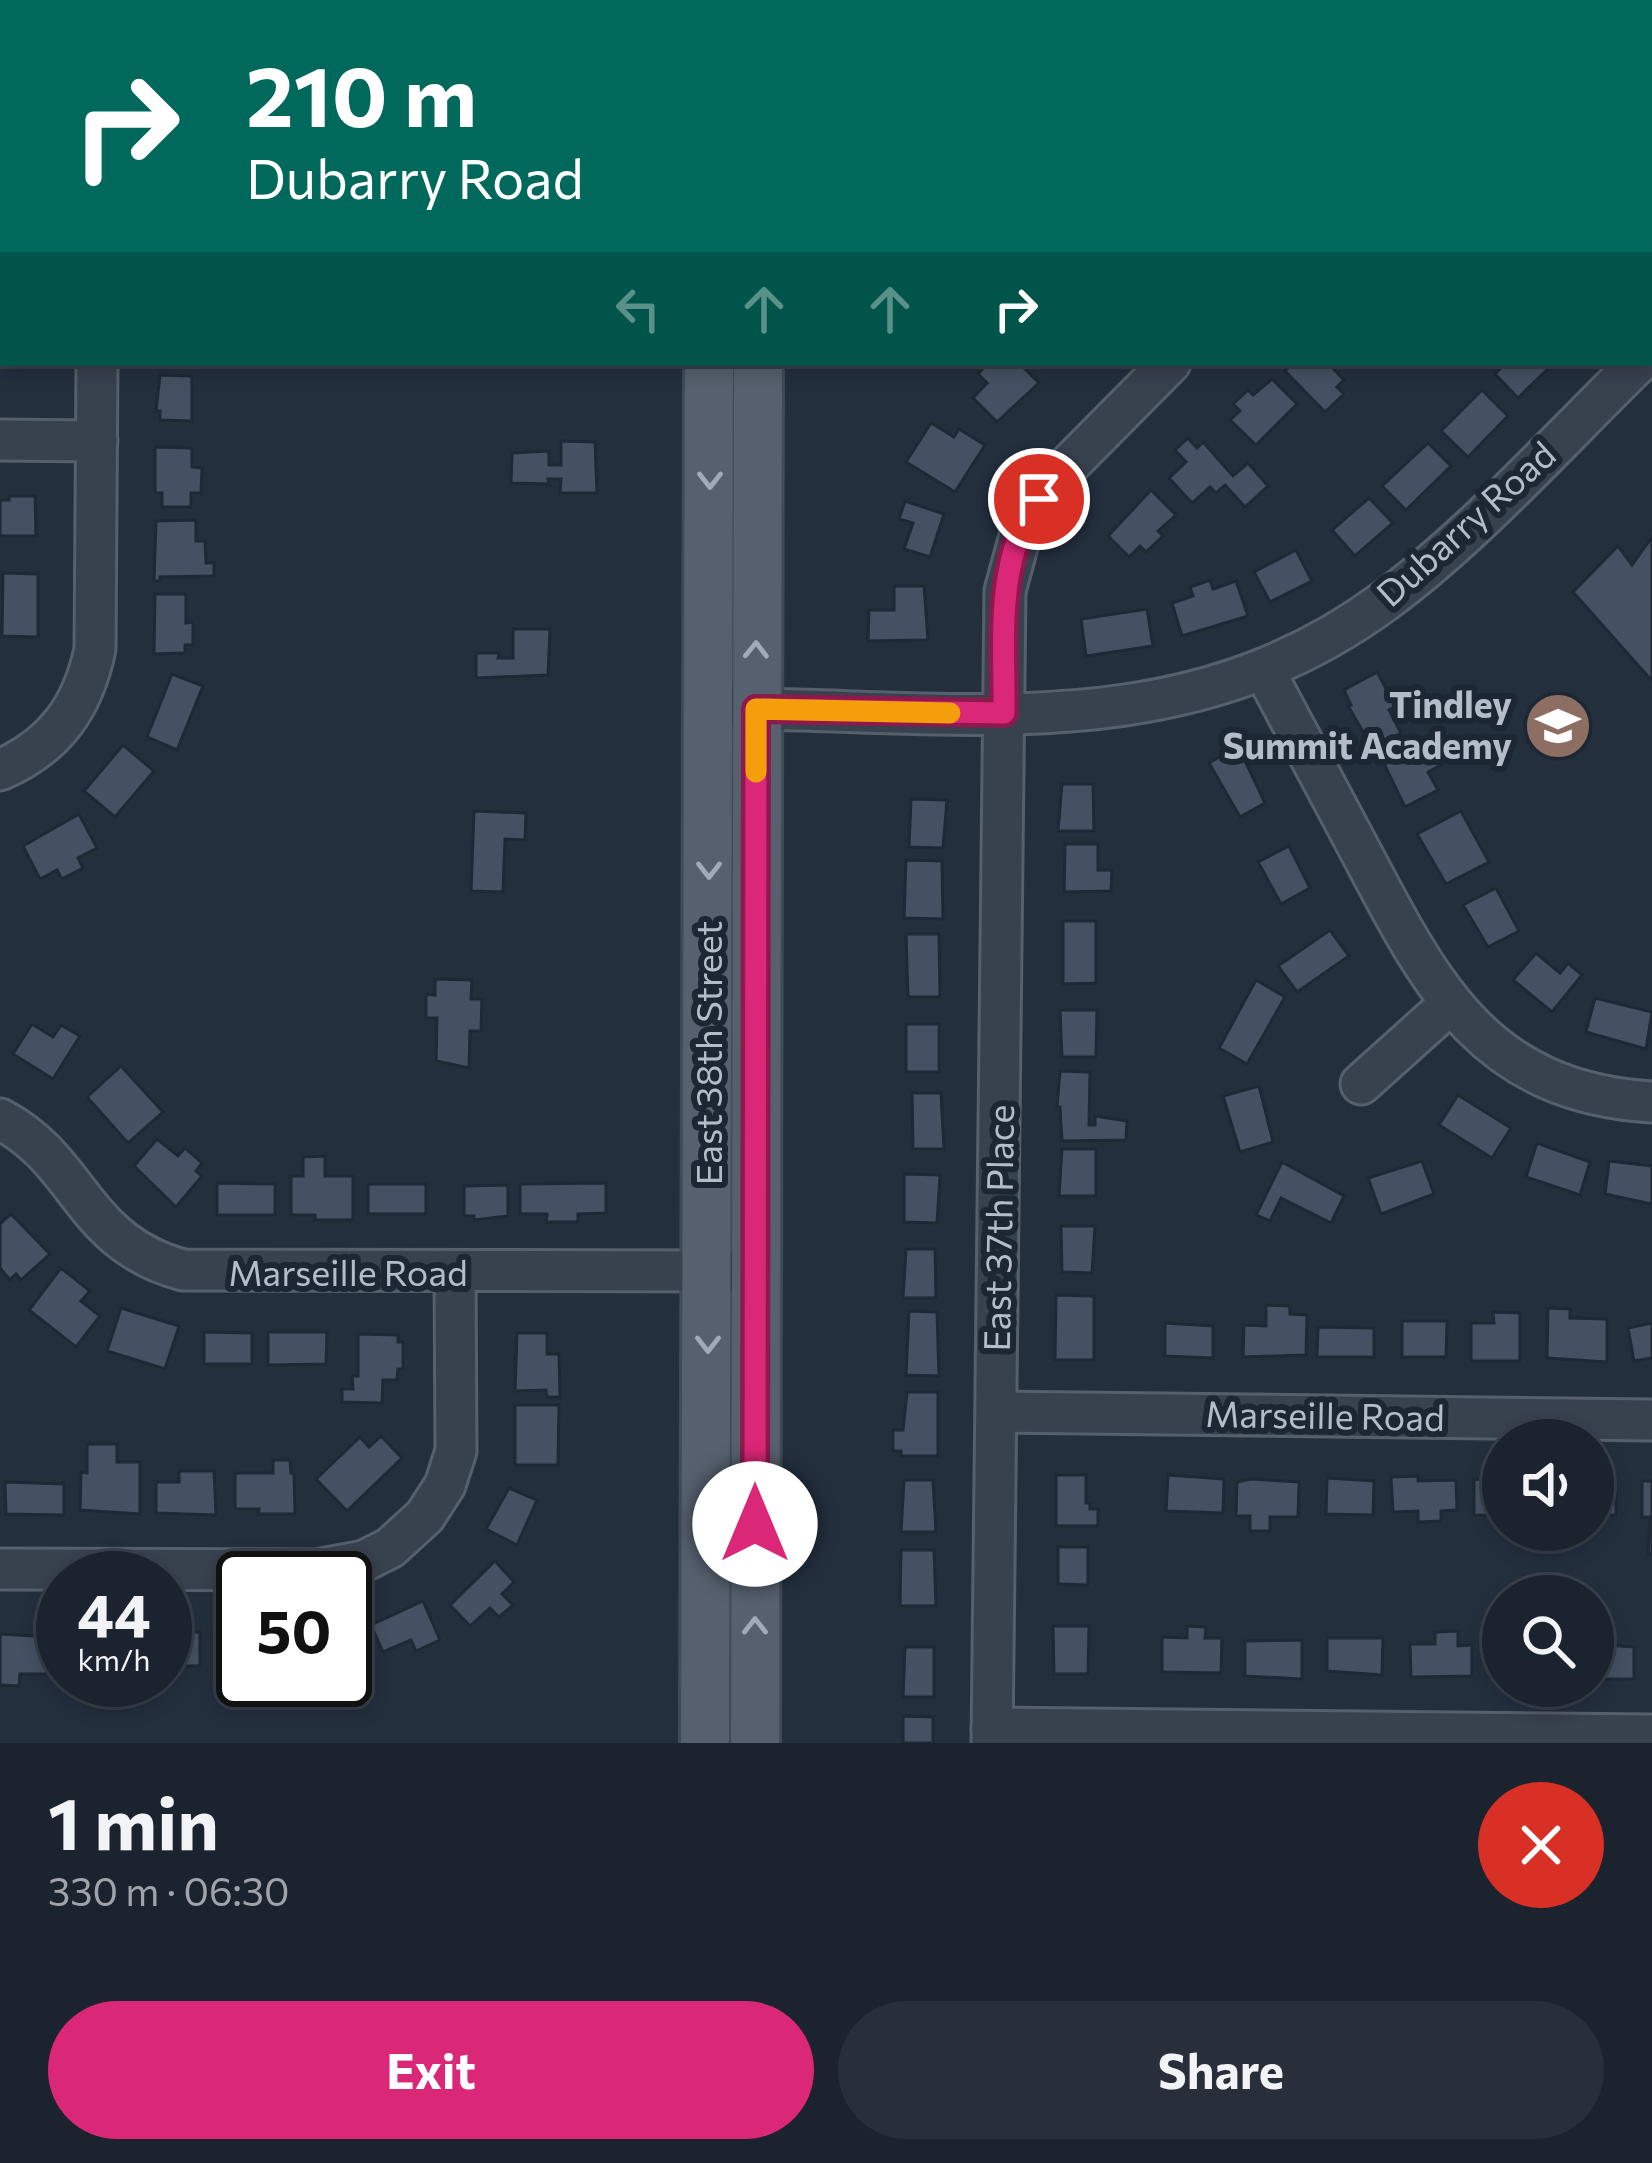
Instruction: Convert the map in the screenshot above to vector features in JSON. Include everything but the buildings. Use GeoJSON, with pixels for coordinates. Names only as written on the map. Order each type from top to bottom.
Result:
{"type":"FeatureCollection","features":[{"type":"Feature","properties":{"kind":"main road","name":"East 38th Street"},"geometry":{"type":"LineString","coordinates":[[710,366],[733,706],[756,1271],[755,1743]]}},
{"type":"Feature","properties":{"kind":"main road","name":"East 38th Street"},"geometry":{"type":"LineString","coordinates":[[705,1743],[708,1271],[733,706],[758,366]]}},
{"type":"Feature","properties":{"kind":"street"},"geometry":{"type":"LineString","coordinates":[[0,770],[49,741],[78,705],[88,683],[95,649],[98,366]]}},
{"type":"Feature","properties":{"kind":"street","name":"East 37th Place"},"geometry":{"type":"LineString","coordinates":[[992,1735],[1005,591],[1024,521],[1052,478],[1167,366]]}},
{"type":"Feature","properties":{"kind":"street","name":"Dubarry Road"},"geometry":{"type":"LineString","coordinates":[[733,706],[1080,712],[1196,693],[1264,670],[1340,632],[1422,572],[1635,366]]}},
{"type":"Feature","properties":{"kind":"street"},"geometry":{"type":"LineString","coordinates":[[0,440],[97,441]]}},
{"type":"Feature","properties":{"kind":"street"},"geometry":{"type":"LineString","coordinates":[[1264,670],[1420,965],[1450,1004],[1502,1052],[1544,1076],[1589,1092],[1652,1102]]}},
{"type":"Feature","properties":{"kind":"street"},"geometry":{"type":"LineString","coordinates":[[1361,1084],[1450,1004]]}},
{"type":"Feature","properties":{"kind":"street","name":"Marseille Road"},"geometry":{"type":"LineString","coordinates":[[0,1119],[46,1152],[116,1239],[171,1267],[208,1273],[756,1271]]}},
{"type":"Feature","properties":{"kind":"street"},"geometry":{"type":"LineString","coordinates":[[0,1569],[316,1570],[364,1561],[390,1548],[433,1507],[453,1463],[455,1274]]}},
{"type":"Feature","properties":{"kind":"street","name":"Marseille Road"},"geometry":{"type":"LineString","coordinates":[[998,1412],[1652,1420]]}},
{"type":"Feature","properties":{"kind":"street"},"geometry":{"type":"LineString","coordinates":[[992,1735],[1652,1735]]}},
{"type":"Feature","properties":{"kind":"slow traffic"},"geometry":{"type":"LineString","coordinates":[[756,772],[756,709],[950,713]]}},
{"type":"Feature","properties":{"kind":"place","name":"Tindley Summit Academy"},"geometry":{"type":"Point","coordinates":[1558,726]}},
{"type":"Feature","properties":{"kind":"route"},"geometry":{"type":"LineString","coordinates":[[755,1524],[756,709],[1004,713],[1005,591],[1024,521],[1039,499]]}}]}
